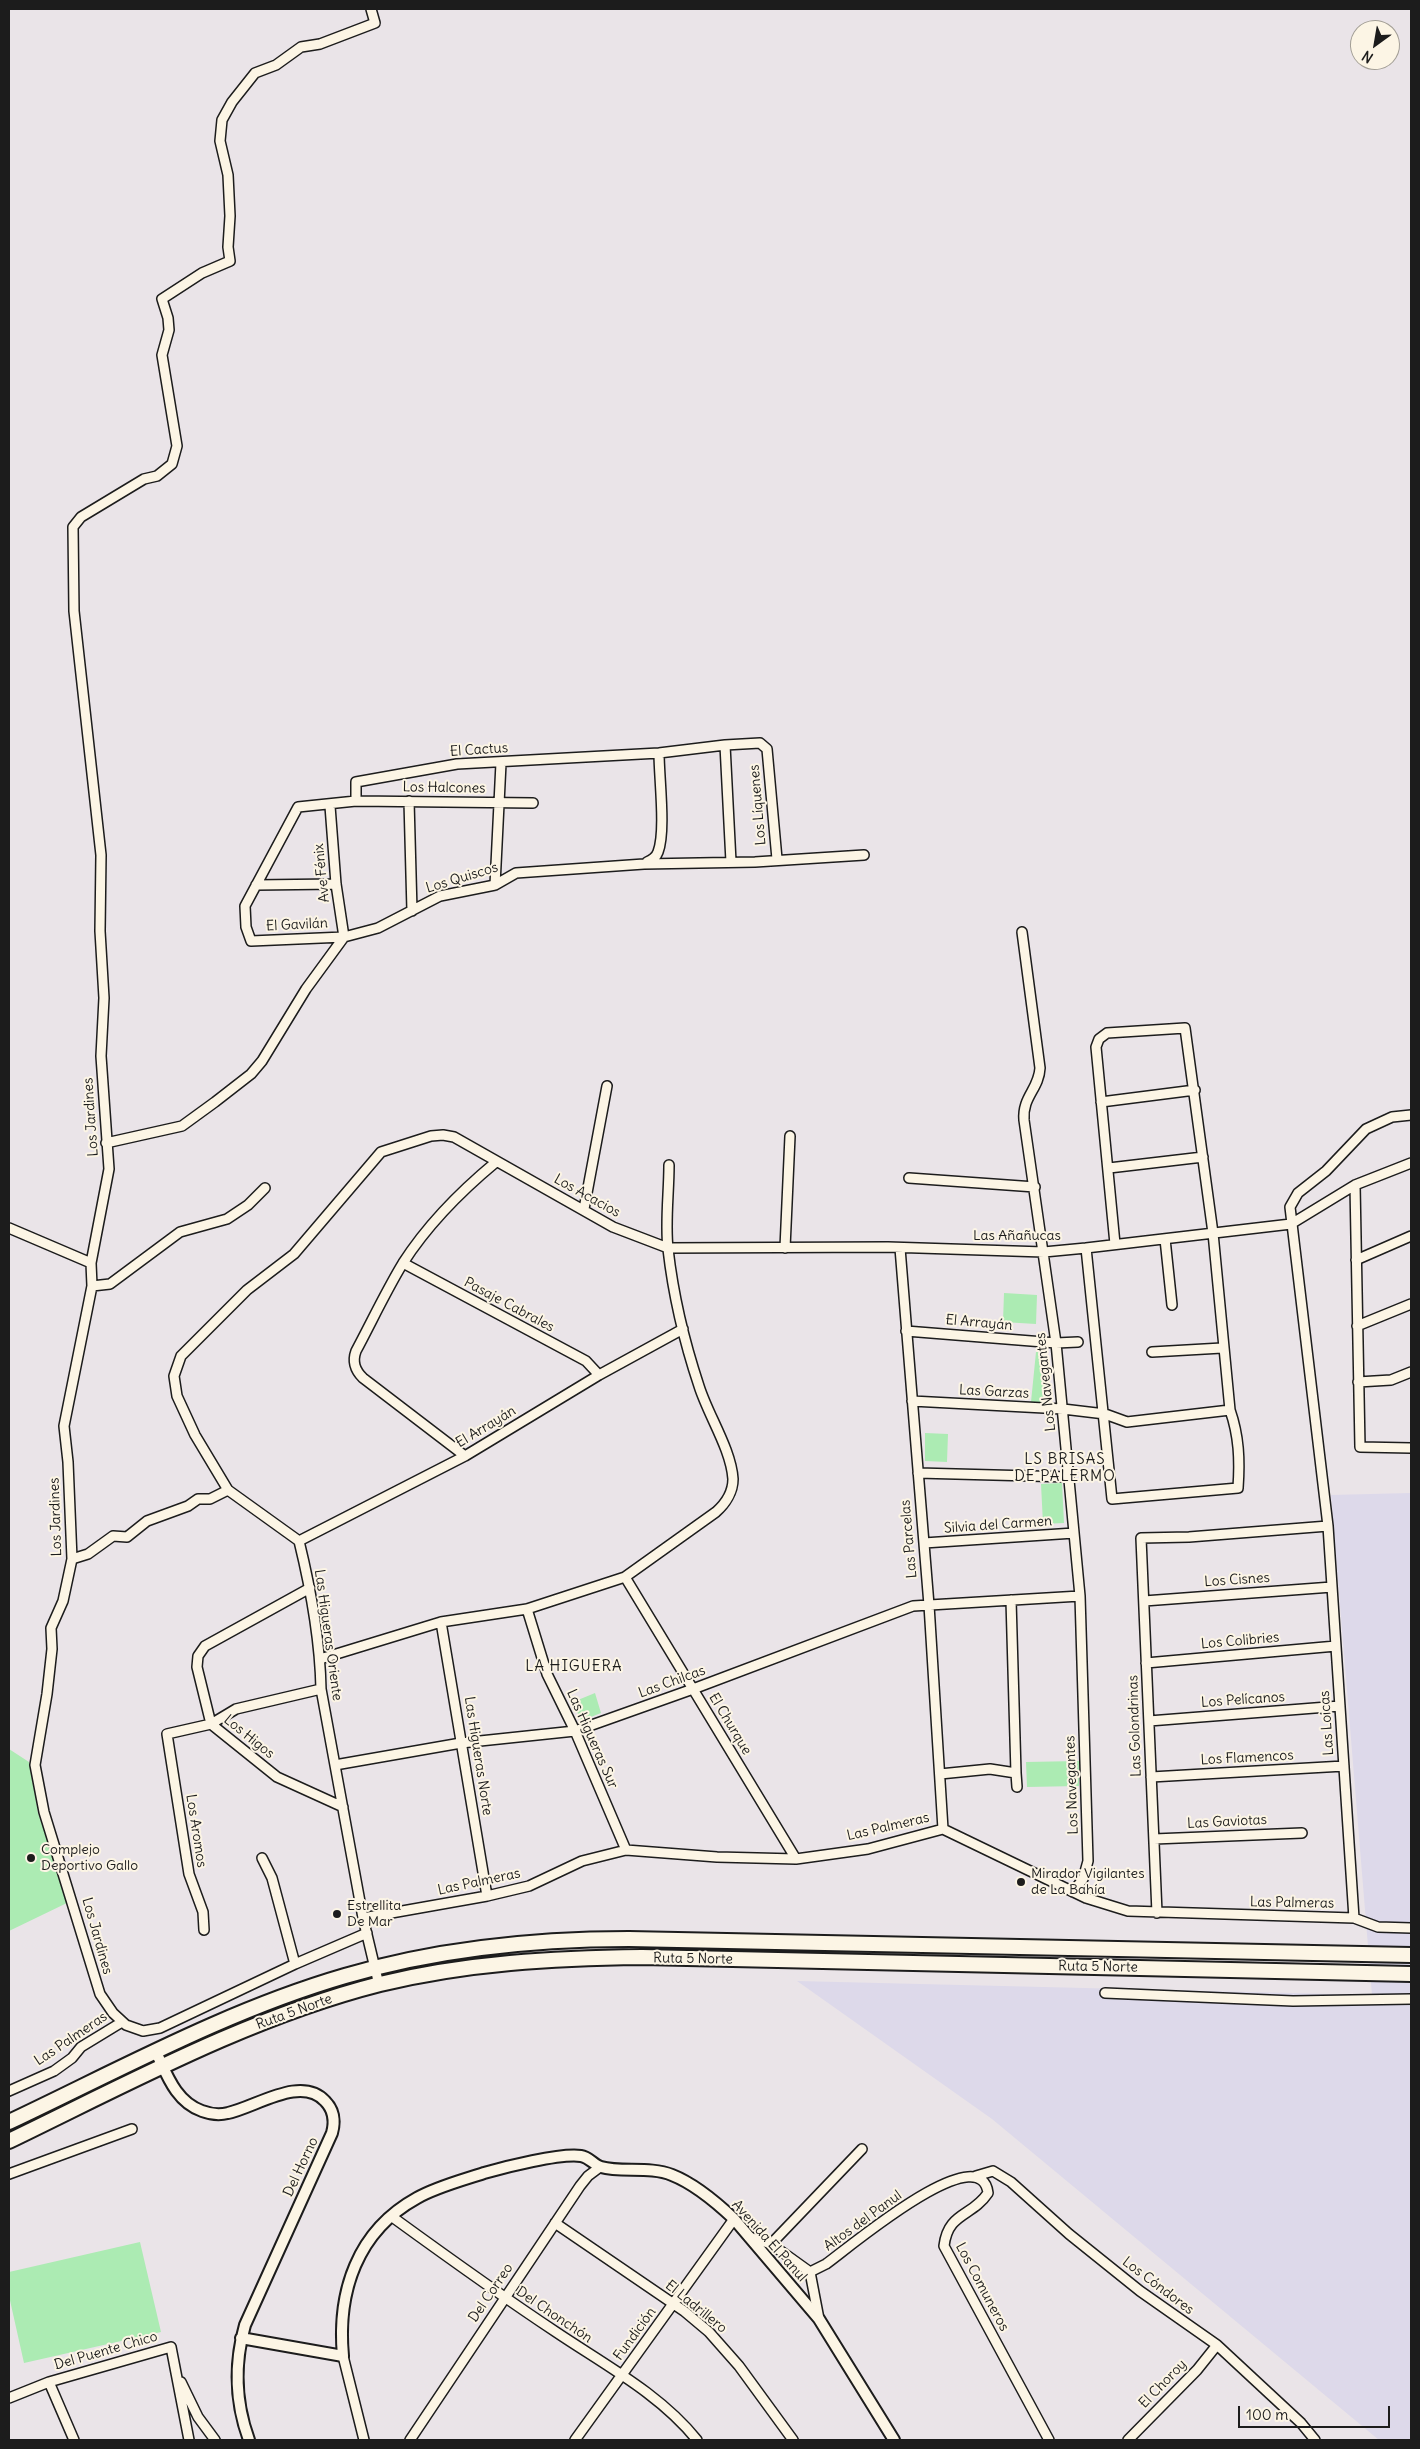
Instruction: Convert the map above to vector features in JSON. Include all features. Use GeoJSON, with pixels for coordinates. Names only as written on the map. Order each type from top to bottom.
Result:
{"type":"FeatureCollection","features":[{"type":"Feature","properties":{"kind":"highway","name":"Ruta 5 Norte"},"geometry":{"type":"LineString","coordinates":[[9,2122],[156,2052],[281,1998],[374,1968],[489,1947],[606,1939],[1411,1955]]}},
{"type":"Feature","properties":{"kind":"highway","name":"Ruta 5 Norte"},"geometry":{"type":"LineString","coordinates":[[9,2141],[272,2019],[379,1985],[481,1966],[536,1960],[604,1958],[1411,1974]]}},
{"type":"Feature","properties":{"kind":"street","name":"Los Jardines"},"geometry":{"type":"LineString","coordinates":[[367,1933],[295,1964],[160,2028],[149,2031],[137,2030],[122,2022],[106,2004],[96,1984],[72,1898],[44,1812],[35,1765],[48,1694],[52,1649],[51,1628],[63,1600],[72,1559],[68,1462],[64,1426],[92,1286],[91,1263],[109,1169],[101,1056],[104,998],[100,876],[102,855],[74,610],[74,527],[81,516],[144,479],[158,476],[172,464],[177,446],[162,355],[169,330],[168,318],[162,299],[202,274],[230,261],[228,247],[230,216],[228,175],[220,141],[222,120],[225,114],[255,74],[276,64],[301,47],[320,44],[375,23],[371,9]]}},
{"type":"Feature","properties":{"kind":"street","name":"El Cactus"},"geometry":{"type":"LineString","coordinates":[[356,802],[356,782],[457,764],[659,753],[725,745],[760,744],[767,749]]}},
{"type":"Feature","properties":{"kind":"street"},"geometry":{"type":"LineString","coordinates":[[725,745],[732,862]]}},
{"type":"Feature","properties":{"kind":"street","name":"Los Líquenes"},"geometry":{"type":"LineString","coordinates":[[767,749],[777,859]]}},
{"type":"Feature","properties":{"kind":"street"},"geometry":{"type":"LineString","coordinates":[[644,864],[654,859],[658,852],[660,832],[659,753]]}},
{"type":"Feature","properties":{"kind":"street"},"geometry":{"type":"LineString","coordinates":[[495,885],[501,763]]}},
{"type":"Feature","properties":{"kind":"street"},"geometry":{"type":"LineString","coordinates":[[409,801],[412,910]]}},
{"type":"Feature","properties":{"kind":"street"},"geometry":{"type":"LineString","coordinates":[[336,884],[256,885],[298,808],[356,802]]}},
{"type":"Feature","properties":{"kind":"street","name":"Los Halcones"},"geometry":{"type":"LineString","coordinates":[[356,802],[532,803]]}},
{"type":"Feature","properties":{"kind":"street","name":"Ave Fénix"},"geometry":{"type":"LineString","coordinates":[[330,806],[336,884],[344,937]]}},
{"type":"Feature","properties":{"kind":"street","name":"Los Quiscos"},"geometry":{"type":"LineString","coordinates":[[344,937],[378,928],[440,896],[495,885],[516,874],[644,864],[732,862],[864,855]]}},
{"type":"Feature","properties":{"kind":"street","name":"El Gavilán"},"geometry":{"type":"LineString","coordinates":[[256,885],[245,906],[246,927],[251,941],[344,937]]}},
{"type":"Feature","properties":{"kind":"street","name":"Los Navegantes"},"geometry":{"type":"LineString","coordinates":[[1022,932],[1040,1068],[1037,1081],[1026,1100],[1023,1113],[1056,1343],[1080,1596],[1088,1861],[1083,1879],[1073,1892]]}},
{"type":"Feature","properties":{"kind":"street"},"geometry":{"type":"LineString","coordinates":[[106,1143],[182,1126],[252,1074],[306,989],[344,937]]}},
{"type":"Feature","properties":{"kind":"street"},"geometry":{"type":"LineString","coordinates":[[1086,1248],[1105,1414],[1105,1445],[1112,1498],[1238,1488],[1240,1459],[1236,1430],[1230,1410],[1222,1348],[1213,1233],[1195,1090],[1185,1028],[1112,1033],[1100,1039],[1096,1047],[1115,1244]]}},
{"type":"Feature","properties":{"kind":"street"},"geometry":{"type":"LineString","coordinates":[[584,1209],[607,1086]]}},
{"type":"Feature","properties":{"kind":"street"},"geometry":{"type":"LineString","coordinates":[[1101,1102],[1195,1090]]}},
{"type":"Feature","properties":{"kind":"street","name":"Las Loicas"},"geometry":{"type":"LineString","coordinates":[[1354,1918],[1328,1526],[1290,1207],[1294,1197],[1326,1171],[1359,1135],[1383,1120],[1411,1115]]}},
{"type":"Feature","properties":{"kind":"street"},"geometry":{"type":"LineString","coordinates":[[299,1542],[228,1490],[195,1435],[178,1396],[174,1376],[181,1356],[246,1290],[294,1254],[381,1152],[422,1138],[443,1135],[454,1138],[496,1162],[443,1212],[403,1263],[356,1351],[354,1365],[363,1378],[464,1456]]}},
{"type":"Feature","properties":{"kind":"street"},"geometry":{"type":"LineString","coordinates":[[785,1248],[790,1136]]}},
{"type":"Feature","properties":{"kind":"street"},"geometry":{"type":"LineString","coordinates":[[1109,1168],[1203,1156]]}},
{"type":"Feature","properties":{"kind":"street","name":"Los Acacios"},"geometry":{"type":"LineString","coordinates":[[496,1162],[628,1234],[668,1248]]}},
{"type":"Feature","properties":{"kind":"street","name":"Las Añañucas"},"geometry":{"type":"LineString","coordinates":[[668,1248],[900,1248],[1044,1252],[1165,1239],[1291,1224],[1355,1185],[1411,1163]]}},
{"type":"Feature","properties":{"kind":"street"},"geometry":{"type":"LineString","coordinates":[[320,1659],[441,1622],[528,1609],[625,1577],[716,1512],[725,1502],[731,1491],[733,1478],[724,1449],[699,1387],[683,1329],[668,1248],[669,1165]]}},
{"type":"Feature","properties":{"kind":"street"},"geometry":{"type":"LineString","coordinates":[[910,1178],[1035,1187]]}},
{"type":"Feature","properties":{"kind":"street"},"geometry":{"type":"LineString","coordinates":[[1355,1185],[1360,1446],[1411,1448]]}},
{"type":"Feature","properties":{"kind":"street"},"geometry":{"type":"LineString","coordinates":[[92,1286],[110,1284],[180,1232],[227,1219],[248,1205],[265,1188]]}},
{"type":"Feature","properties":{"kind":"street"},"geometry":{"type":"LineString","coordinates":[[9,1228],[91,1263]]}},
{"type":"Feature","properties":{"kind":"street"},"geometry":{"type":"LineString","coordinates":[[1356,1260],[1411,1236]]}},
{"type":"Feature","properties":{"kind":"street"},"geometry":{"type":"LineString","coordinates":[[1165,1239],[1172,1305]]}},
{"type":"Feature","properties":{"kind":"street","name":"Las Parcelas"},"geometry":{"type":"LineString","coordinates":[[900,1248],[929,1605],[943,1829]]}},
{"type":"Feature","properties":{"kind":"street","name":"Pasaje Cabrales"},"geometry":{"type":"LineString","coordinates":[[403,1263],[586,1361],[600,1375]]}},
{"type":"Feature","properties":{"kind":"street"},"geometry":{"type":"LineString","coordinates":[[1358,1326],[1411,1304]]}},
{"type":"Feature","properties":{"kind":"street","name":"El Arrayán"},"geometry":{"type":"LineString","coordinates":[[299,1542],[464,1456],[600,1375],[683,1329]]}},
{"type":"Feature","properties":{"kind":"street","name":"El Arrayán"},"geometry":{"type":"LineString","coordinates":[[906,1331],[1056,1343],[1078,1342]]}},
{"type":"Feature","properties":{"kind":"street"},"geometry":{"type":"LineString","coordinates":[[1152,1352],[1222,1348]]}},
{"type":"Feature","properties":{"kind":"street"},"geometry":{"type":"LineString","coordinates":[[1358,1382],[1391,1380],[1411,1372]]}},
{"type":"Feature","properties":{"kind":"street","name":"Las Garzas"},"geometry":{"type":"LineString","coordinates":[[912,1401],[1105,1414],[1127,1422],[1230,1410]]}},
{"type":"Feature","properties":{"kind":"street"},"geometry":{"type":"LineString","coordinates":[[918,1473],[1069,1477]]}},
{"type":"Feature","properties":{"kind":"street"},"geometry":{"type":"LineString","coordinates":[[72,1559],[88,1554],[113,1536],[127,1537],[147,1521],[188,1506],[198,1499],[210,1499],[228,1490]]}},
{"type":"Feature","properties":{"kind":"street","name":"Las Golondrinas"},"geometry":{"type":"LineString","coordinates":[[1157,1913],[1141,1538],[1189,1537],[1328,1526]]}},
{"type":"Feature","properties":{"kind":"street","name":"Silvia del Carmen"},"geometry":{"type":"LineString","coordinates":[[924,1544],[1074,1533]]}},
{"type":"Feature","properties":{"kind":"street","name":"Las Higueras Oriente"},"geometry":{"type":"LineString","coordinates":[[299,1542],[310,1588],[320,1659],[320,1689],[362,1918],[379,1985]]}},
{"type":"Feature","properties":{"kind":"street","name":"El Churque"},"geometry":{"type":"LineString","coordinates":[[625,1577],[796,1859]]}},
{"type":"Feature","properties":{"kind":"street","name":"Los Cisnes"},"geometry":{"type":"LineString","coordinates":[[1144,1601],[1332,1587]]}},
{"type":"Feature","properties":{"kind":"street","name":"Los Higos"},"geometry":{"type":"LineString","coordinates":[[310,1588],[202,1649],[198,1656],[196,1667],[211,1724],[277,1777],[343,1807]]}},
{"type":"Feature","properties":{"kind":"street","name":"Las Chilcas"},"geometry":{"type":"LineString","coordinates":[[335,1765],[462,1744],[575,1731],[693,1689],[913,1606],[1080,1596]]}},
{"type":"Feature","properties":{"kind":"street"},"geometry":{"type":"LineString","coordinates":[[1011,1600],[1017,1787]]}},
{"type":"Feature","properties":{"kind":"street","name":"Las Higueras Sur"},"geometry":{"type":"LineString","coordinates":[[528,1609],[547,1674],[575,1731],[626,1850]]}},
{"type":"Feature","properties":{"kind":"street","name":"Las Higueras Norte"},"geometry":{"type":"LineString","coordinates":[[441,1622],[487,1896]]}},
{"type":"Feature","properties":{"kind":"street","name":"Los Colibries"},"geometry":{"type":"LineString","coordinates":[[1146,1663],[1336,1646]]}},
{"type":"Feature","properties":{"kind":"street"},"geometry":{"type":"LineString","coordinates":[[211,1724],[236,1709],[320,1689]]}},
{"type":"Feature","properties":{"kind":"street","name":"Los Pelícanos"},"geometry":{"type":"LineString","coordinates":[[1149,1721],[1340,1706]]}},
{"type":"Feature","properties":{"kind":"street","name":"Los Aromos"},"geometry":{"type":"LineString","coordinates":[[204,1930],[204,1912],[188,1874],[167,1734],[211,1724]]}},
{"type":"Feature","properties":{"kind":"street","name":"Los Flamencos"},"geometry":{"type":"LineString","coordinates":[[1151,1777],[1344,1766]]}},
{"type":"Feature","properties":{"kind":"street"},"geometry":{"type":"LineString","coordinates":[[940,1774],[990,1769],[1016,1773]]}},
{"type":"Feature","properties":{"kind":"street","name":"Las Palmeras"},"geometry":{"type":"LineString","coordinates":[[362,1918],[487,1896],[529,1886],[582,1861],[626,1850],[717,1857],[796,1859],[868,1848],[943,1829],[1073,1892],[1114,1908],[1157,1913],[1354,1918],[1378,1927],[1411,1928]]}},
{"type":"Feature","properties":{"kind":"street","name":"Las Gaviotas"},"geometry":{"type":"LineString","coordinates":[[1154,1840],[1302,1832]]}},
{"type":"Feature","properties":{"kind":"street"},"geometry":{"type":"LineString","coordinates":[[262,1858],[272,1878],[295,1964]]}},
{"type":"Feature","properties":{"kind":"street"},"geometry":{"type":"LineString","coordinates":[[1105,1993],[1293,2001],[1411,2000]]}},
{"type":"Feature","properties":{"kind":"street","name":"Las Palmeras"},"geometry":{"type":"LineString","coordinates":[[9,2091],[54,2071],[72,2058],[81,2047],[122,2022]]}},
{"type":"Feature","properties":{"kind":"street","name":"Del Horno"},"geometry":{"type":"LineString","coordinates":[[156,2052],[179,2095],[192,2106],[207,2112],[229,2113],[274,2097],[301,2091],[313,2093],[324,2100],[333,2115],[332,2133],[254,2300],[241,2338],[237,2365],[238,2398],[249,2440]]}},
{"type":"Feature","properties":{"kind":"street"},"geometry":{"type":"LineString","coordinates":[[9,2174],[132,2129]]}},
{"type":"Feature","properties":{"kind":"street"},"geometry":{"type":"LineString","coordinates":[[771,2244],[862,2149]]}},
{"type":"Feature","properties":{"kind":"street","name":"Avenida El Panul"},"geometry":{"type":"LineString","coordinates":[[364,2440],[343,2356],[341,2320],[350,2277],[371,2238],[391,2216],[418,2197],[509,2166],[581,2156],[600,2167],[670,2174],[694,2187],[734,2219],[819,2320],[894,2440]]}},
{"type":"Feature","properties":{"kind":"street","name":"Del Correo"},"geometry":{"type":"LineString","coordinates":[[410,2440],[584,2180],[600,2167]]}},
{"type":"Feature","properties":{"kind":"street","name":"Los Cóndores"},"geometry":{"type":"LineString","coordinates":[[976,2176],[993,2171],[1005,2178],[1069,2234],[1140,2291],[1216,2345],[1301,2423],[1315,2440]]}},
{"type":"Feature","properties":{"kind":"street","name":"Altos del Panul"},"geometry":{"type":"LineString","coordinates":[[810,2272],[826,2264],[930,2189],[968,2175],[976,2176]]}},
{"type":"Feature","properties":{"kind":"street","name":"Los Comuneros"},"geometry":{"type":"LineString","coordinates":[[976,2176],[987,2184],[988,2192],[982,2202],[957,2219],[946,2231],[944,2246],[1049,2440]]}},
{"type":"Feature","properties":{"kind":"street","name":"Del Chonchón"},"geometry":{"type":"LineString","coordinates":[[391,2216],[504,2298],[667,2408],[698,2440]]}},
{"type":"Feature","properties":{"kind":"street","name":"Fundición"},"geometry":{"type":"LineString","coordinates":[[575,2440],[734,2219]]}},
{"type":"Feature","properties":{"kind":"street","name":"El Ladrillero"},"geometry":{"type":"LineString","coordinates":[[555,2223],[697,2321],[725,2349],[793,2440]]}},
{"type":"Feature","properties":{"kind":"street"},"geometry":{"type":"LineString","coordinates":[[750,2237],[771,2244],[810,2272],[819,2320]]}},
{"type":"Feature","properties":{"kind":"street"},"geometry":{"type":"LineString","coordinates":[[241,2338],[343,2356]]}},
{"type":"Feature","properties":{"kind":"street","name":"El Choroy"},"geometry":{"type":"LineString","coordinates":[[1128,2440],[1197,2370],[1216,2345]]}},
{"type":"Feature","properties":{"kind":"street","name":"Del Puente Chico"},"geometry":{"type":"LineString","coordinates":[[9,2398],[49,2382],[170,2347],[173,2363]]}},
{"type":"Feature","properties":{"kind":"street"},"geometry":{"type":"LineString","coordinates":[[173,2363],[189,2440]]}},
{"type":"Feature","properties":{"kind":"street"},"geometry":{"type":"LineString","coordinates":[[173,2363],[195,2411],[215,2440]]}},
{"type":"Feature","properties":{"kind":"street","name":"Del Puente Chico"},"geometry":{"type":"LineString","coordinates":[[49,2382],[74,2440]]}},
{"type":"Feature","properties":{"kind":"shaded area"},"geometry":{"type":"Polygon","coordinates":[[[1411,1493],[1411,2440],[1379,2440],[992,2119],[797,1981],[1372,1995],[1331,1495],[1411,1493]]]}},
{"type":"Feature","properties":{"kind":"green space"},"geometry":{"type":"Polygon","coordinates":[[[1004,1293],[1037,1295],[1036,1324],[1003,1322],[1004,1293]]]}},
{"type":"Feature","properties":{"kind":"green space"},"geometry":{"type":"Polygon","coordinates":[[[1036,1352],[1041,1352],[1050,1404],[1031,1402],[1036,1352]]]}},
{"type":"Feature","properties":{"kind":"green space"},"geometry":{"type":"Polygon","coordinates":[[[925,1433],[948,1434],[947,1462],[925,1461],[925,1433]]]}},
{"type":"Feature","properties":{"kind":"green space"},"geometry":{"type":"Polygon","coordinates":[[[1062,1483],[1064,1523],[1043,1524],[1041,1484],[1062,1483]]]}},
{"type":"Feature","properties":{"kind":"green space"},"geometry":{"type":"Polygon","coordinates":[[[595,1693],[601,1713],[581,1721],[573,1702],[595,1693]]]}},
{"type":"Feature","properties":{"kind":"green space","name":"Complejo Deportivo Gallo"},"geometry":{"type":"Polygon","coordinates":[[[9,1749],[29,1762],[38,1813],[69,1902],[9,1931],[9,1749]]]}},
{"type":"Feature","properties":{"kind":"green space"},"geometry":{"type":"Polygon","coordinates":[[[1079,1761],[1079,1786],[1027,1787],[1026,1762],[1079,1761]]]}},
{"type":"Feature","properties":{"kind":"green space"},"geometry":{"type":"Polygon","coordinates":[[[140,2242],[161,2332],[24,2363],[9,2296],[9,2272],[140,2242]]]}},
{"type":"Feature","properties":{"kind":"place","name":"Complejo Deportivo Gallo"},"geometry":{"type":"Point","coordinates":[31,1858]}},
{"type":"Feature","properties":{"kind":"place","name":"Mirador Vigilantes de La Bahía"},"geometry":{"type":"Point","coordinates":[1021,1882]}},
{"type":"Feature","properties":{"kind":"place","name":"Estrellita De Mar"},"geometry":{"type":"Point","coordinates":[337,1914]}},
{"type":"Feature","properties":{"kind":"district","name":"LS BRISAS DE PALERMO"},"geometry":{"type":"Point","coordinates":[1065,1468]}},
{"type":"Feature","properties":{"kind":"district","name":"LA HIGUERA"},"geometry":{"type":"Point","coordinates":[574,1667]}}]}
